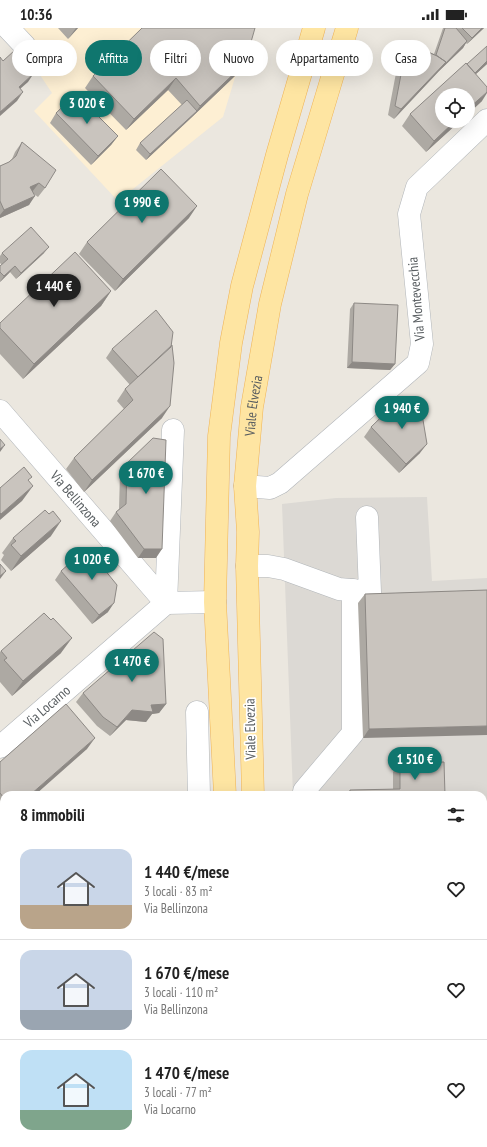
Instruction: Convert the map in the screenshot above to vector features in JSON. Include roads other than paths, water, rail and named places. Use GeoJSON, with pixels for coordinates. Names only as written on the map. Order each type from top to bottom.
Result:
{"type":"FeatureCollection","features":[{"type":"Feature","properties":{"kind":"main road","name":"Viale Elvezia"},"geometry":{"type":"LineString","coordinates":[[225,791],[215,602],[219,436],[231,344],[242,286],[277,155],[314,28]]}},
{"type":"Feature","properties":{"kind":"main road","name":"Viale Elvezia"},"geometry":{"type":"LineString","coordinates":[[253,791],[247,566],[248,532],[245,486],[252,407],[270,304],[297,194],[347,28]]}},
{"type":"Feature","properties":{"kind":"street"},"geometry":{"type":"LineString","coordinates":[[8,28],[19,40]]}},
{"type":"Feature","properties":{"kind":"street","name":"Via Montevecchia"},"geometry":{"type":"LineString","coordinates":[[245,486],[270,488],[280,483],[418,363],[422,344],[409,214],[417,187],[487,120]]}},
{"type":"Feature","properties":{"kind":"street","name":"Via Bellinzona"},"geometry":{"type":"LineString","coordinates":[[0,411],[166,604]]}},
{"type":"Feature","properties":{"kind":"street"},"geometry":{"type":"LineString","coordinates":[[173,430],[166,604],[215,602]]}},
{"type":"Feature","properties":{"kind":"street"},"geometry":{"type":"LineString","coordinates":[[247,566],[268,566],[284,569],[339,589],[370,592],[367,517]]}},
{"type":"Feature","properties":{"kind":"street"},"geometry":{"type":"LineString","coordinates":[[305,791],[353,733],[353,590]]}},
{"type":"Feature","properties":{"kind":"street","name":"Via Locarno"},"geometry":{"type":"LineString","coordinates":[[0,747],[166,604]]}},
{"type":"Feature","properties":{"kind":"street"},"geometry":{"type":"LineString","coordinates":[[197,712],[199,791]]}}]}
